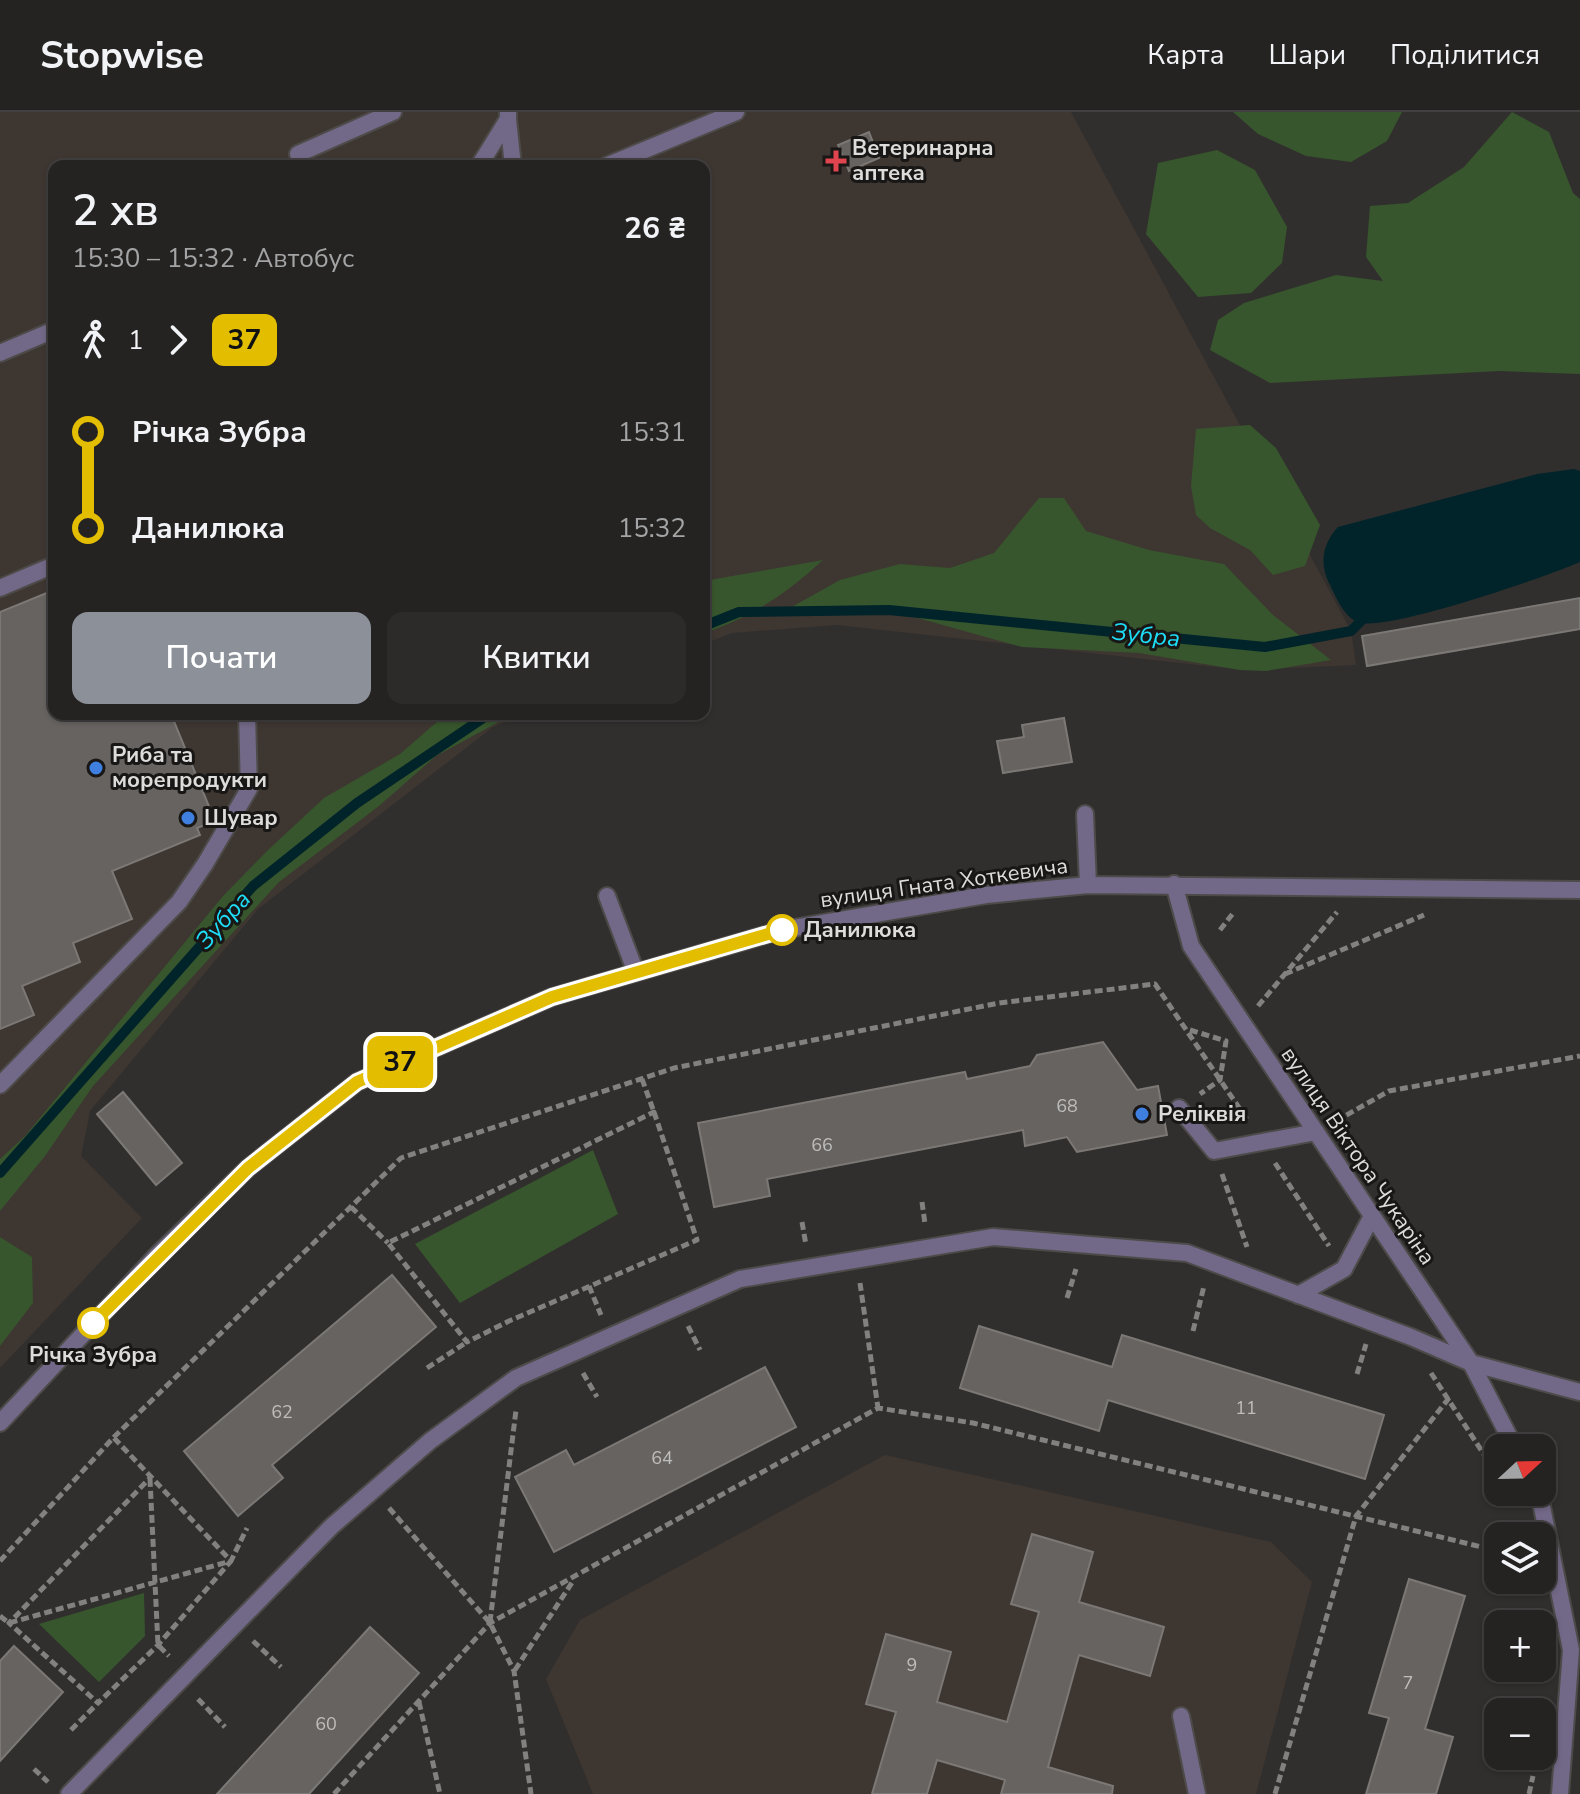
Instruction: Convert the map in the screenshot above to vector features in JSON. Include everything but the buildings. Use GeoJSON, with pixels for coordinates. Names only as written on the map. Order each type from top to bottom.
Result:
{"type":"FeatureCollection","features":[{"type":"Feature","properties":{"kind":"street"},"geometry":{"type":"LineString","coordinates":[[298,154],[393,112]]}},
{"type":"Feature","properties":{"kind":"street"},"geometry":{"type":"LineString","coordinates":[[620,160],[736,112]]}},
{"type":"Feature","properties":{"kind":"street"},"geometry":{"type":"LineString","coordinates":[[482,160],[508,116]]}},
{"type":"Feature","properties":{"kind":"street"},"geometry":{"type":"LineString","coordinates":[[508,116],[512,160]]}},
{"type":"Feature","properties":{"kind":"street"},"geometry":{"type":"LineString","coordinates":[[0,353],[48,333]]}},
{"type":"Feature","properties":{"kind":"street"},"geometry":{"type":"LineString","coordinates":[[0,588],[48,568]]}},
{"type":"Feature","properties":{"kind":"street"},"geometry":{"type":"LineString","coordinates":[[0,1085],[179,902],[205,864],[249,789],[247,720]]}},
{"type":"Feature","properties":{"kind":"street"},"geometry":{"type":"LineString","coordinates":[[1085,814],[1088,885]]}},
{"type":"Feature","properties":{"kind":"street","name":"вулиця Гната Хоткевича"},"geometry":{"type":"LineString","coordinates":[[0,1423],[192,1222],[248,1168],[357,1082],[538,1002],[635,970],[806,925],[986,895],[1088,885],[1174,884],[1580,890]]}},
{"type":"Feature","properties":{"kind":"street","name":"вулиця Віктора Чукаріна"},"geometry":{"type":"LineString","coordinates":[[1174,884],[1191,946],[1471,1363],[1508,1434]]}},
{"type":"Feature","properties":{"kind":"street"},"geometry":{"type":"LineString","coordinates":[[607,896],[635,970]]}},
{"type":"Feature","properties":{"kind":"street"},"geometry":{"type":"LineString","coordinates":[[1179,1108],[1214,1151],[1316,1132]]}},
{"type":"Feature","properties":{"kind":"street"},"geometry":{"type":"LineString","coordinates":[[1298,1295],[1344,1269],[1372,1216]]}},
{"type":"Feature","properties":{"kind":"street"},"geometry":{"type":"LineString","coordinates":[[69,1794],[332,1526],[430,1441],[516,1378],[740,1279],[993,1237],[1187,1253],[1411,1337],[1471,1363],[1580,1392]]}},
{"type":"Feature","properties":{"kind":"street"},"geometry":{"type":"LineString","coordinates":[[1542,1506],[1571,1650],[1564,1776],[1560,1794]]}},
{"type":"Feature","properties":{"kind":"street"},"geometry":{"type":"LineString","coordinates":[[1181,1716],[1197,1794]]}},
{"type":"Feature","properties":{"kind":"path"},"geometry":{"type":"LineString","coordinates":[[1253,1013],[1345,902]]}},
{"type":"Feature","properties":{"kind":"path"},"geometry":{"type":"LineString","coordinates":[[1285,974],[1429,912]]}},
{"type":"Feature","properties":{"kind":"path"},"geometry":{"type":"LineString","coordinates":[[0,1561],[114,1437],[401,1158],[674,1068],[999,1003],[1155,984]]}},
{"type":"Feature","properties":{"kind":"path"},"geometry":{"type":"LineString","coordinates":[[1179,1108],[1220,1080],[1226,1041],[1188,1030]]}},
{"type":"Feature","properties":{"kind":"path"},"geometry":{"type":"LineString","coordinates":[[1316,1132],[1389,1091],[1580,1056]]}},
{"type":"Feature","properties":{"kind":"path"},"geometry":{"type":"LineString","coordinates":[[427,1368],[467,1342],[697,1240],[642,1079]]}},
{"type":"Feature","properties":{"kind":"path"},"geometry":{"type":"LineString","coordinates":[[388,1243],[654,1112]]}},
{"type":"Feature","properties":{"kind":"path"},"geometry":{"type":"LineString","coordinates":[[1214,1151],[1248,1252],[1235,1248]]}},
{"type":"Feature","properties":{"kind":"path"},"geometry":{"type":"LineString","coordinates":[[922,1202],[925,1229],[940,1227]]}},
{"type":"Feature","properties":{"kind":"path"},"geometry":{"type":"LineString","coordinates":[[351,1207],[388,1243],[467,1342]]}},
{"type":"Feature","properties":{"kind":"path"},"geometry":{"type":"LineString","coordinates":[[802,1222],[806,1249]]}},
{"type":"Feature","properties":{"kind":"path"},"geometry":{"type":"LineString","coordinates":[[792,1252],[821,1247]]}},
{"type":"Feature","properties":{"kind":"path"},"geometry":{"type":"LineString","coordinates":[[1319,1254],[1330,1247]]}},
{"type":"Feature","properties":{"kind":"path"},"geometry":{"type":"LineString","coordinates":[[1067,1298],[1078,1263]]}},
{"type":"Feature","properties":{"kind":"path"},"geometry":{"type":"LineString","coordinates":[[859,1277],[878,1408]]}},
{"type":"Feature","properties":{"kind":"path"},"geometry":{"type":"LineString","coordinates":[[1193,1331],[1205,1280]]}},
{"type":"Feature","properties":{"kind":"path"},"geometry":{"type":"LineString","coordinates":[[589,1286],[602,1318]]}},
{"type":"Feature","properties":{"kind":"path"},"geometry":{"type":"LineString","coordinates":[[588,1324],[615,1312]]}},
{"type":"Feature","properties":{"kind":"path"},"geometry":{"type":"LineString","coordinates":[[673,1328],[698,1316]]}},
{"type":"Feature","properties":{"kind":"path"},"geometry":{"type":"LineString","coordinates":[[686,1322],[700,1350]]}},
{"type":"Feature","properties":{"kind":"path"},"geometry":{"type":"LineString","coordinates":[[1357,1374],[1367,1340],[1381,1345]]}},
{"type":"Feature","properties":{"kind":"path"},"geometry":{"type":"LineString","coordinates":[[1421,1360],[1484,1454]]}},
{"type":"Feature","properties":{"kind":"path"},"geometry":{"type":"LineString","coordinates":[[593,1362],[580,1368],[597,1397]]}},
{"type":"Feature","properties":{"kind":"path"},"geometry":{"type":"LineString","coordinates":[[490,1623],[518,1395]]}},
{"type":"Feature","properties":{"kind":"path"},"geometry":{"type":"LineString","coordinates":[[1275,1794],[1356,1516],[1449,1398]]}},
{"type":"Feature","properties":{"kind":"path"},"geometry":{"type":"LineString","coordinates":[[334,1794],[490,1623],[575,1579],[878,1408],[973,1423],[1484,1548]]}},
{"type":"Feature","properties":{"kind":"path"},"geometry":{"type":"LineString","coordinates":[[114,1437],[231,1561]]}},
{"type":"Feature","properties":{"kind":"path"},"geometry":{"type":"LineString","coordinates":[[150,1478],[158,1645],[175,1662]]}},
{"type":"Feature","properties":{"kind":"path"},"geometry":{"type":"LineString","coordinates":[[9,1623],[150,1478]]}},
{"type":"Feature","properties":{"kind":"path"},"geometry":{"type":"LineString","coordinates":[[375,1514],[385,1504],[490,1623],[514,1671],[531,1794]]}},
{"type":"Feature","properties":{"kind":"path"},"geometry":{"type":"LineString","coordinates":[[71,1730],[158,1645],[231,1561],[247,1528]]}},
{"type":"Feature","properties":{"kind":"path"},"geometry":{"type":"LineString","coordinates":[[9,1623],[231,1561]]}},
{"type":"Feature","properties":{"kind":"path"},"geometry":{"type":"LineString","coordinates":[[514,1671],[575,1579]]}},
{"type":"Feature","properties":{"kind":"path"},"geometry":{"type":"LineString","coordinates":[[0,1616],[98,1703]]}},
{"type":"Feature","properties":{"kind":"path"},"geometry":{"type":"LineString","coordinates":[[241,1647],[250,1637],[281,1667]]}},
{"type":"Feature","properties":{"kind":"path"},"geometry":{"type":"LineString","coordinates":[[204,1686],[194,1696],[225,1727]]}},
{"type":"Feature","properties":{"kind":"path"},"geometry":{"type":"LineString","coordinates":[[419,1702],[440,1794]]}},
{"type":"Feature","properties":{"kind":"path"},"geometry":{"type":"LineString","coordinates":[[34,1769],[51,1786]]}},
{"type":"Feature","properties":{"kind":"path"},"geometry":{"type":"LineString","coordinates":[[43,1794],[62,1775]]}},
{"type":"Feature","properties":{"kind":"shaded area","name":"Шувар"},"geometry":{"type":"Polygon","coordinates":[[[0,112],[1071,112],[1351,631],[1356,665],[1244,670],[837,625],[732,633],[710,642],[710,160],[48,160],[48,720],[511,720],[493,727],[258,909],[90,1111],[81,1156],[142,1218],[0,1368],[0,112]]]}},
{"type":"Feature","properties":{"kind":"shaded area"},"geometry":{"type":"Polygon","coordinates":[[[885,1455],[1271,1542],[1312,1582],[1256,1794],[593,1794],[546,1679],[580,1620],[885,1455]]]}},
{"type":"Feature","properties":{"kind":"green space"},"geometry":{"type":"Polygon","coordinates":[[[1233,112],[1402,112],[1387,141],[1351,162],[1306,156],[1258,134],[1233,112]]]}},
{"type":"Feature","properties":{"kind":"green space"},"geometry":{"type":"Polygon","coordinates":[[[1512,112],[1549,132],[1573,193],[1580,199],[1580,374],[1499,371],[1270,383],[1210,350],[1218,320],[1244,303],[1336,275],[1383,281],[1366,257],[1370,206],[1408,203],[1464,167],[1512,112]]]}},
{"type":"Feature","properties":{"kind":"green space"},"geometry":{"type":"Polygon","coordinates":[[[1217,150],[1255,170],[1287,227],[1282,263],[1251,293],[1198,297],[1146,234],[1158,163],[1217,150]]]}},
{"type":"Feature","properties":{"kind":"green space"},"geometry":{"type":"Polygon","coordinates":[[[1250,425],[1276,448],[1320,525],[1305,566],[1273,575],[1250,550],[1210,528],[1196,515],[1191,486],[1196,429],[1250,425]]]}},
{"type":"Feature","properties":{"kind":"green space"},"geometry":{"type":"Polygon","coordinates":[[[1039,498],[1064,498],[1086,531],[1149,550],[1224,564],[1273,615],[1331,660],[1266,671],[1240,670],[1139,653],[1022,647],[889,610],[781,613],[840,580],[900,564],[950,568],[994,553],[1039,498]]]}},
{"type":"Feature","properties":{"kind":"green space"},"geometry":{"type":"Polygon","coordinates":[[[823,560],[768,603],[738,620],[710,631],[710,580],[823,560]]]}},
{"type":"Feature","properties":{"kind":"green space"},"geometry":{"type":"Polygon","coordinates":[[[439,720],[502,720],[436,756],[379,806],[279,882],[93,1086],[45,1156],[0,1211],[0,1159],[25,1136],[223,896],[324,798],[400,754],[439,720]]]}},
{"type":"Feature","properties":{"kind":"green space"},"geometry":{"type":"Polygon","coordinates":[[[593,1150],[618,1214],[460,1303],[415,1244],[593,1150]]]}},
{"type":"Feature","properties":{"kind":"green space"},"geometry":{"type":"Polygon","coordinates":[[[0,1237],[32,1257],[33,1303],[0,1346],[0,1237]]]}},
{"type":"Feature","properties":{"kind":"green space"},"geometry":{"type":"Polygon","coordinates":[[[144,1593],[145,1636],[99,1682],[39,1624],[144,1593]]]}},
{"type":"Feature","properties":{"kind":"water"},"geometry":{"type":"Polygon","coordinates":[[[1574,469],[1580,471],[1580,562],[1502,590],[1398,620],[1357,622],[1337,600],[1323,561],[1326,546],[1338,527],[1537,474],[1574,469]]]}},
{"type":"Feature","properties":{"kind":"waterway","name":"Зубра"},"geometry":{"type":"LineString","coordinates":[[710,624],[739,612],[889,610],[1265,647],[1351,631],[1366,616]]}},
{"type":"Feature","properties":{"kind":"waterway","name":"Зубра"},"geometry":{"type":"LineString","coordinates":[[0,1173],[253,886],[357,803],[480,720]]}},
{"type":"Feature","properties":{"kind":"bus line","name":"37"},"geometry":{"type":"LineString","coordinates":[[93,1323],[158,1254],[248,1168],[357,1082],[455,1036],[552,997],[635,970],[782,930]]}},
{"type":"Feature","properties":{"kind":"place","name":"Ветеринарна аптека"},"geometry":{"type":"Point","coordinates":[836,161]}},
{"type":"Feature","properties":{"kind":"place","name":"Риба та морепродукти"},"geometry":{"type":"Point","coordinates":[96,768]}},
{"type":"Feature","properties":{"kind":"place","name":"Шувар"},"geometry":{"type":"Point","coordinates":[188,818]}},
{"type":"Feature","properties":{"kind":"place","name":"Данилюка"},"geometry":{"type":"Point","coordinates":[782,930]}},
{"type":"Feature","properties":{"kind":"place","name":"Реліквія"},"geometry":{"type":"Point","coordinates":[1142,1114]}},
{"type":"Feature","properties":{"kind":"place","name":"Річка Зубра"},"geometry":{"type":"Point","coordinates":[93,1323]}}]}
